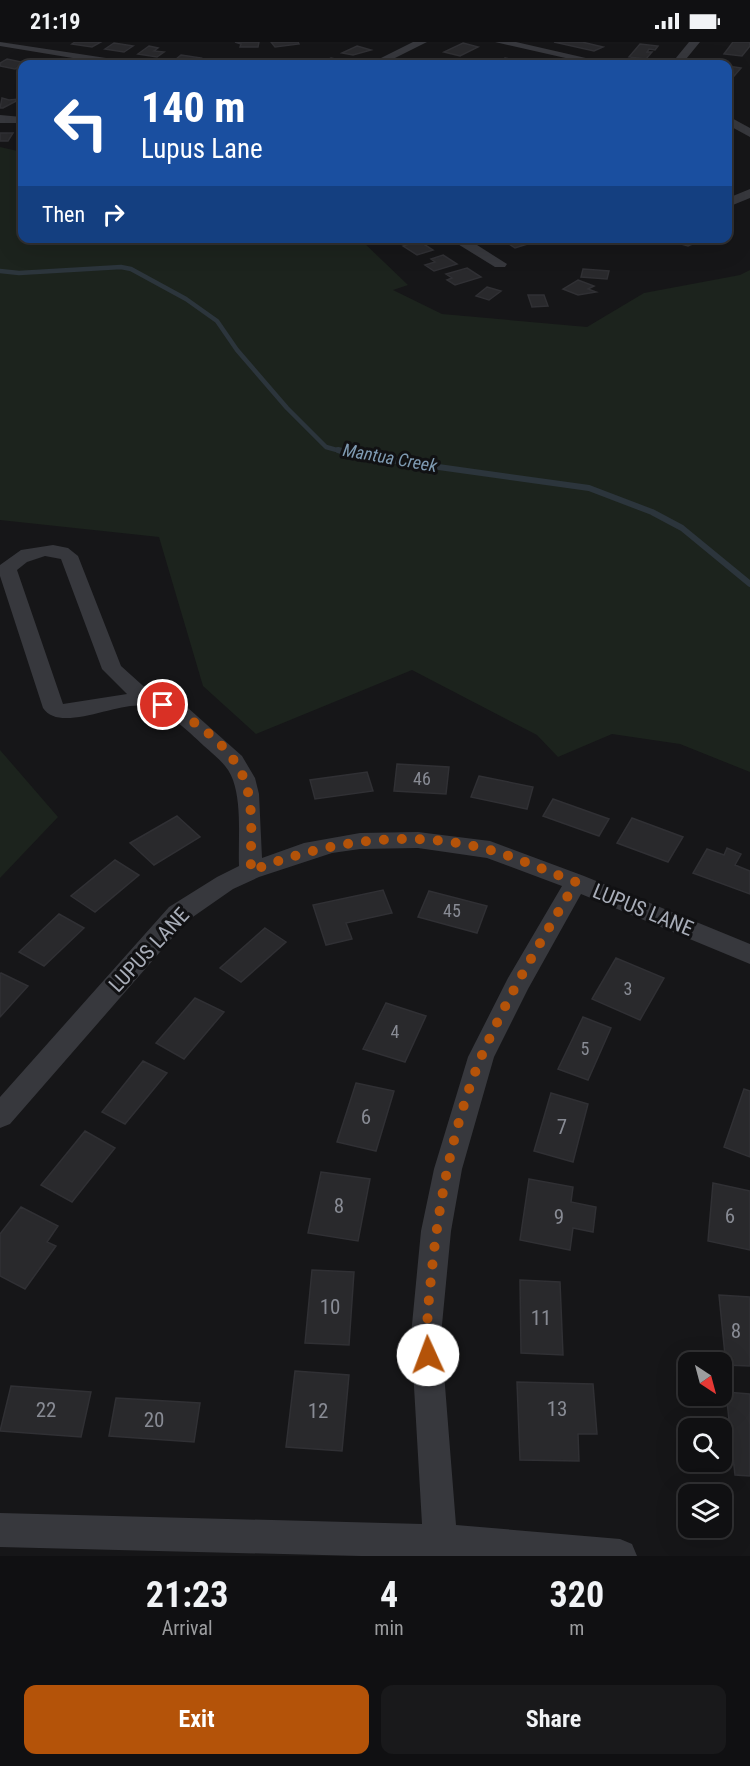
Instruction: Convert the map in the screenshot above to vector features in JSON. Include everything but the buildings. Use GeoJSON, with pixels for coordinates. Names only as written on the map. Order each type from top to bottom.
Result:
{"type":"FeatureCollection","features":[{"type":"Feature","properties":{"kind":"street"},"geometry":{"type":"LineString","coordinates":[[1,42],[103,60]]}},
{"type":"Feature","properties":{"kind":"street"},"geometry":{"type":"LineString","coordinates":[[384,60],[422,42]]}},
{"type":"Feature","properties":{"kind":"street"},"geometry":{"type":"LineString","coordinates":[[500,42],[587,60]]}},
{"type":"Feature","properties":{"kind":"street"},"geometry":{"type":"LineString","coordinates":[[679,60],[695,42]]}},
{"type":"Feature","properties":{"kind":"street"},"geometry":{"type":"LineString","coordinates":[[0,119],[18,120]]}},
{"type":"Feature","properties":{"kind":"street"},"geometry":{"type":"LineString","coordinates":[[732,123],[750,134]]}},
{"type":"Feature","properties":{"kind":"street"},"geometry":{"type":"LineString","coordinates":[[732,201],[750,193]]}},
{"type":"Feature","properties":{"kind":"street"},"geometry":{"type":"LineString","coordinates":[[464,243],[500,264]]}},
{"type":"Feature","properties":{"kind":"street"},"geometry":{"type":"LineString","coordinates":[[144,698],[62,712],[54,708],[7,569],[14,560],[46,550],[59,550],[69,556],[75,566],[112,669],[144,698],[181,713],[234,761],[244,778],[248,794],[251,871]]}},
{"type":"Feature","properties":{"kind":"street","name":"LUPUS LANE"},"geometry":{"type":"LineString","coordinates":[[0,1116],[178,914],[225,883],[251,871],[304,852],[332,845],[360,841],[418,840],[448,842],[490,850],[576,882],[750,954]]}},
{"type":"Feature","properties":{"kind":"street"},"geometry":{"type":"LineString","coordinates":[[440,1541],[426,1335],[436,1231],[448,1169],[460,1120],[481,1057],[517,986],[576,882]]}},
{"type":"Feature","properties":{"kind":"street"},"geometry":{"type":"LineString","coordinates":[[0,1530],[440,1541],[620,1556]]}},
{"type":"Feature","properties":{"kind":"shaded area"},"geometry":{"type":"Polygon","coordinates":[[[0,147],[18,151],[18,243],[364,243],[408,285],[393,290],[442,314],[587,327],[644,293],[740,275],[750,270],[750,772],[680,744],[612,734],[558,757],[537,735],[412,670],[256,734],[203,686],[159,537],[0,520],[0,147]]]}},
{"type":"Feature","properties":{"kind":"shaded area"},"geometry":{"type":"Polygon","coordinates":[[[0,750],[58,817],[0,878],[0,750]]]}},
{"type":"Feature","properties":{"kind":"waterway","name":"Mantua Creek"},"geometry":{"type":"LineString","coordinates":[[0,271],[19,273],[121,267],[131,269],[186,299],[217,321],[237,350],[287,408],[326,447],[344,452]]}},
{"type":"Feature","properties":{"kind":"waterway","name":"Mantua Creek"},"geometry":{"type":"LineString","coordinates":[[338,450],[360,456],[589,488],[652,512],[682,528],[750,584]]}},
{"type":"Feature","properties":{"kind":"route"},"geometry":{"type":"LineString","coordinates":[[163,705],[181,713],[210,737],[234,761],[244,778],[248,794],[251,871],[304,852],[332,845],[360,841],[418,840],[448,842],[490,850],[576,882],[517,986],[481,1057],[463,1110],[454,1139],[436,1231],[426,1335],[428,1355]]}}]}
